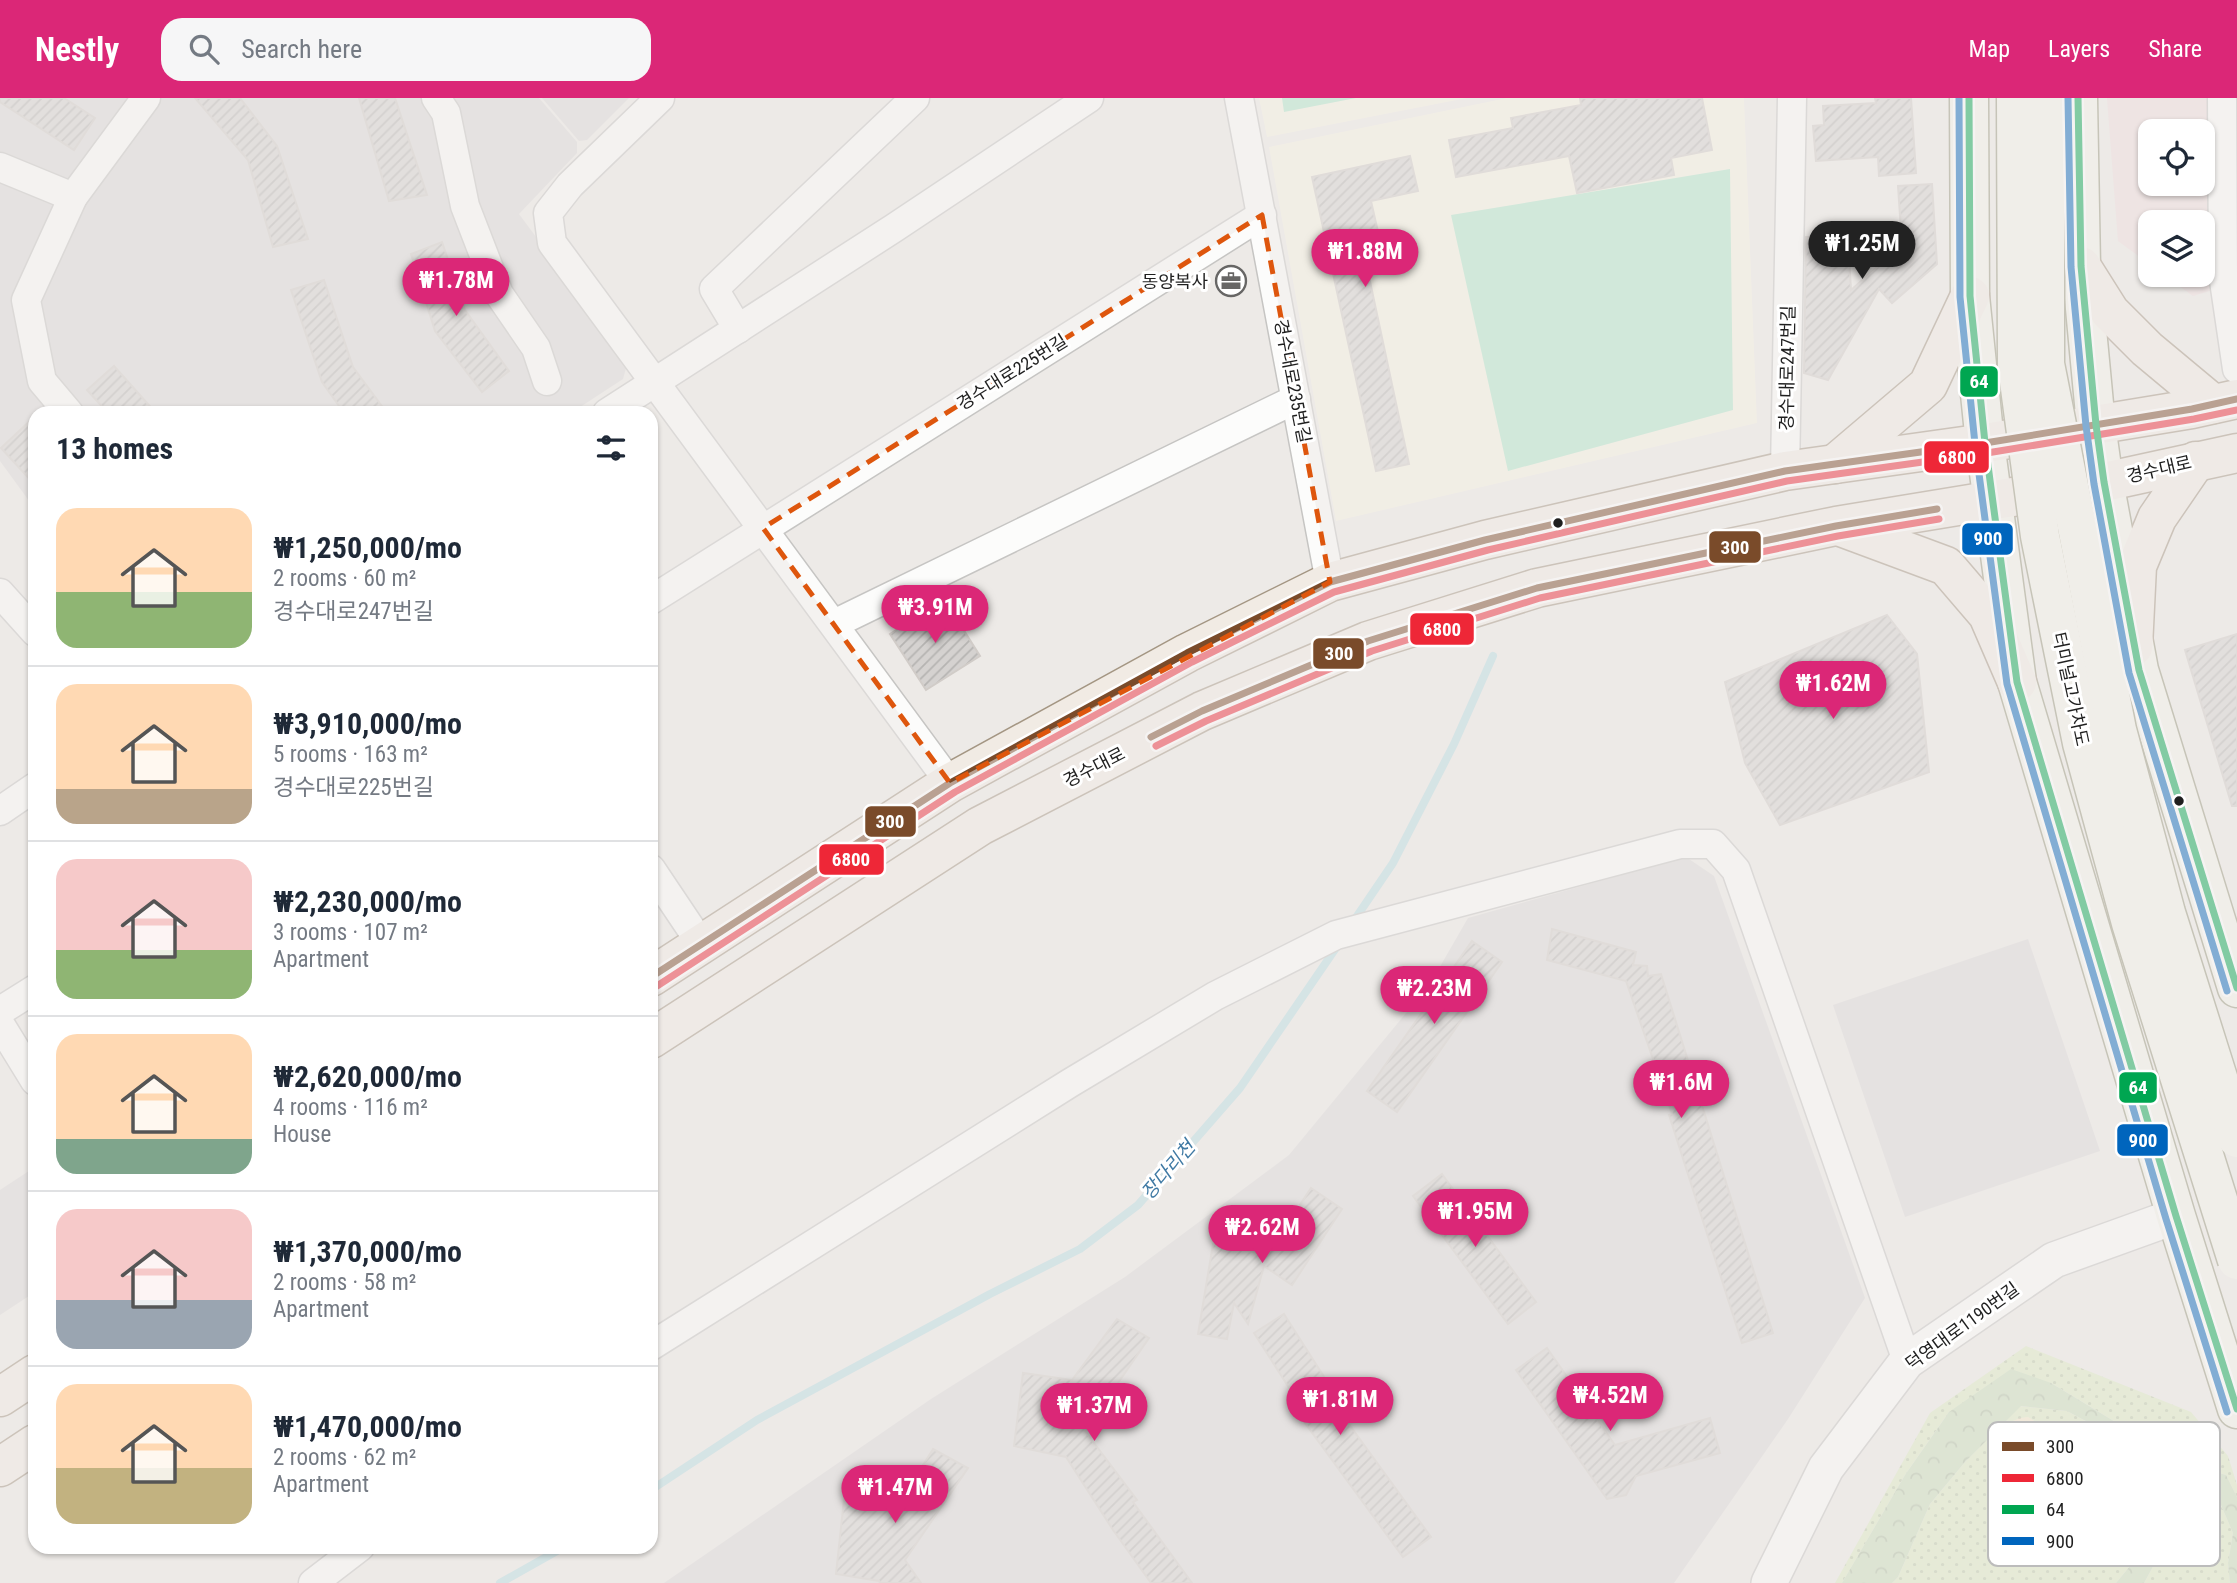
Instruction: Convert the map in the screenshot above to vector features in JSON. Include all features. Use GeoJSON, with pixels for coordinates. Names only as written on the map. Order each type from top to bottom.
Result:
{"type":"FeatureCollection","features":[{"type":"Feature","properties":{"kind":"main road"},"geometry":{"type":"LineString","coordinates":[[1969,98],[1970,296],[1985,443],[2017,682]]}},
{"type":"Feature","properties":{"kind":"main road","name":"터미널고가차도"},"geometry":{"type":"LineString","coordinates":[[2016,98],[2017,366],[2043,549],[2082,743],[2131,923],[2237,1261]]}},
{"type":"Feature","properties":{"kind":"main road","name":"터미널고가차도"},"geometry":{"type":"LineString","coordinates":[[2045,98],[2045,364],[2117,730],[2166,913],[2237,1138]]}},
{"type":"Feature","properties":{"kind":"main road"},"geometry":{"type":"LineString","coordinates":[[2078,98],[2081,266],[2096,425],[2133,647],[2237,988]]}},
{"type":"Feature","properties":{"kind":"main road"},"geometry":{"type":"LineString","coordinates":[[2081,266],[2110,312],[2147,349],[2225,402]]}},
{"type":"Feature","properties":{"kind":"main road"},"geometry":{"type":"LineString","coordinates":[[1835,464],[1928,385],[1970,296]]}},
{"type":"Feature","properties":{"kind":"main road"},"geometry":{"type":"LineString","coordinates":[[658,973],[950,783],[1187,653],[1331,582],[1485,540],[1785,471],[1985,443],[2225,402]]}},
{"type":"Feature","properties":{"kind":"main road","name":"경수대로"},"geometry":{"type":"LineString","coordinates":[[658,1034],[980,826],[1202,711],[1368,641],[1537,587],[1836,526],[2104,482],[2237,453]]}},
{"type":"Feature","properties":{"kind":"main road"},"geometry":{"type":"LineString","coordinates":[[2133,647],[2137,566],[2157,518],[2196,461]]}},
{"type":"Feature","properties":{"kind":"main road"},"geometry":{"type":"LineString","coordinates":[[1836,526],[1946,566],[1988,615],[2017,682],[2176,1216],[2237,1409]]}},
{"type":"Feature","properties":{"kind":"main road"},"geometry":{"type":"LineString","coordinates":[[0,1397],[28,1379]]}},
{"type":"Feature","properties":{"kind":"main road"},"geometry":{"type":"LineString","coordinates":[[0,1467],[28,1449]]}},
{"type":"Feature","properties":{"kind":"street"},"geometry":{"type":"LineString","coordinates":[[63,406],[42,381],[26,300],[73,197],[146,98]]}},
{"type":"Feature","properties":{"kind":"street"},"geometry":{"type":"LineString","coordinates":[[436,98],[446,113],[465,206],[499,294],[536,348],[547,381]]}},
{"type":"Feature","properties":{"kind":"street"},"geometry":{"type":"LineString","coordinates":[[660,98],[570,185],[548,214],[552,243],[950,783]]}},
{"type":"Feature","properties":{"kind":"street"},"geometry":{"type":"LineString","coordinates":[[738,329],[713,289],[915,98]]}},
{"type":"Feature","properties":{"kind":"street"},"geometry":{"type":"LineString","coordinates":[[618,406],[1089,98]]}},
{"type":"Feature","properties":{"kind":"street","name":"경수대로235번길"},"geometry":{"type":"LineString","coordinates":[[1239,98],[1331,582]]}},
{"type":"Feature","properties":{"kind":"street","name":"경수대로247번길"},"geometry":{"type":"LineString","coordinates":[[1785,471],[1792,98]]}},
{"type":"Feature","properties":{"kind":"street"},"geometry":{"type":"LineString","coordinates":[[2222,98],[2230,228],[2223,274],[2237,369]]}},
{"type":"Feature","properties":{"kind":"street"},"geometry":{"type":"LineString","coordinates":[[0,167],[73,197]]}},
{"type":"Feature","properties":{"kind":"street","name":"경수대로225번길"},"geometry":{"type":"LineString","coordinates":[[658,596],[1262,215]]}},
{"type":"Feature","properties":{"kind":"street"},"geometry":{"type":"LineString","coordinates":[[834,624],[1297,399]]}},
{"type":"Feature","properties":{"kind":"street"},"geometry":{"type":"LineString","coordinates":[[0,593],[28,624]]}},
{"type":"Feature","properties":{"kind":"street"},"geometry":{"type":"LineString","coordinates":[[0,811],[28,792]]}},
{"type":"Feature","properties":{"kind":"street"},"geometry":{"type":"LineString","coordinates":[[658,1342],[1070,1083],[1216,996],[1336,936],[1680,845],[1713,844],[1736,870],[1907,1361]]}},
{"type":"Feature","properties":{"kind":"street"},"geometry":{"type":"LineString","coordinates":[[658,879],[702,945]]}},
{"type":"Feature","properties":{"kind":"street"},"geometry":{"type":"LineString","coordinates":[[0,1011],[28,993]]}},
{"type":"Feature","properties":{"kind":"street"},"geometry":{"type":"LineString","coordinates":[[0,1024],[28,1070]]}},
{"type":"Feature","properties":{"kind":"street","name":"덕영대로1190번길"},"geometry":{"type":"LineString","coordinates":[[1769,1583],[1826,1468],[1907,1361],[2054,1260],[2176,1216]]}},
{"type":"Feature","properties":{"kind":"street"},"geometry":{"type":"LineString","coordinates":[[313,1583],[351,1554]]}},
{"type":"Feature","properties":{"kind":"highlighted area"},"geometry":{"type":"Polygon","coordinates":[[[1262,215],[1330,582],[950,783],[763,528],[1262,215]]]}},
{"type":"Feature","properties":{"kind":"shaded area"},"geometry":{"type":"Polygon","coordinates":[[[0,98],[539,98],[577,142],[577,153],[519,214],[628,361],[623,379],[582,406],[28,406],[28,499],[0,461],[0,98]]]}},
{"type":"Feature","properties":{"kind":"shaded area"},"geometry":{"type":"Polygon","coordinates":[[[542,98],[629,98],[587,140],[579,141],[542,98]]]}},
{"type":"Feature","properties":{"kind":"shaded area"},"geometry":{"type":"Polygon","coordinates":[[[1259,98],[1467,98],[1267,137],[1259,98]]]}},
{"type":"Feature","properties":{"kind":"shaded area"},"geometry":{"type":"Polygon","coordinates":[[[1507,98],[1744,98],[1757,423],[1336,521],[1269,147],[1507,98]]]}},
{"type":"Feature","properties":{"kind":"shaded area"},"geometry":{"type":"Polygon","coordinates":[[[2107,98],[2217,98],[2218,288],[2193,296],[2181,287],[2215,287],[2215,210],[2138,210],[2138,256],[2118,241],[2107,98]]]}},
{"type":"Feature","properties":{"kind":"shaded area"},"geometry":{"type":"Polygon","coordinates":[[[1686,857],[1714,876],[1865,1298],[1788,1419],[1674,1583],[664,1583],[931,1399],[1125,1277],[1289,1155],[1430,984],[1468,918],[1686,857]]]}},
{"type":"Feature","properties":{"kind":"shaded area"},"geometry":{"type":"Polygon","coordinates":[[[2028,939],[2100,1151],[1905,1217],[1833,1005],[2028,939]]]}},
{"type":"Feature","properties":{"kind":"shaded area"},"geometry":{"type":"Polygon","coordinates":[[[28,1172],[28,1297],[0,1315],[0,1190],[28,1172]]]}},
{"type":"Feature","properties":{"kind":"green space"},"geometry":{"type":"Polygon","coordinates":[[[1282,98],[1356,98],[1284,112],[1282,98]]]}},
{"type":"Feature","properties":{"kind":"green space"},"geometry":{"type":"Polygon","coordinates":[[[1730,169],[1733,410],[1508,471],[1451,215],[1730,169]]]}},
{"type":"Feature","properties":{"kind":"green space"},"geometry":{"type":"Polygon","coordinates":[[[2026,1346],[2191,1412],[2199,1422],[2115,1422],[2051,1383],[1949,1412],[1905,1475],[1842,1583],[1835,1583],[1930,1413],[2026,1346]]]}},
{"type":"Feature","properties":{"kind":"green space"},"geometry":{"type":"Polygon","coordinates":[[[2011,1369],[2051,1383],[2115,1422],[2088,1422],[2067,1411],[2021,1406],[2005,1422],[1988,1422],[1988,1439],[1930,1504],[1898,1577],[1892,1583],[1842,1583],[1905,1475],[1949,1412],[2011,1369]]]}},
{"type":"Feature","properties":{"kind":"green space"},"geometry":{"type":"Polygon","coordinates":[[[2020,1406],[2067,1411],[2088,1422],[2004,1422],[2020,1406]]]}},
{"type":"Feature","properties":{"kind":"green space"},"geometry":{"type":"Polygon","coordinates":[[[1988,1439],[1988,1566],[2130,1566],[2116,1583],[1892,1583],[1898,1577],[1930,1504],[1988,1439]]]}},
{"type":"Feature","properties":{"kind":"green space"},"geometry":{"type":"Polygon","coordinates":[[[2220,1446],[2228,1456],[2237,1485],[2237,1497],[2226,1475],[2220,1473],[2220,1446]]]}},
{"type":"Feature","properties":{"kind":"green space"},"geometry":{"type":"Polygon","coordinates":[[[2220,1473],[2226,1475],[2237,1497],[2237,1583],[2230,1583],[2228,1563],[2233,1533],[2220,1503],[2220,1473]]]}},
{"type":"Feature","properties":{"kind":"green space"},"geometry":{"type":"Polygon","coordinates":[[[2220,1503],[2233,1533],[2228,1563],[2230,1583],[2144,1583],[2153,1566],[2220,1566],[2220,1503]]]}},
{"type":"Feature","properties":{"kind":"green space"},"geometry":{"type":"Polygon","coordinates":[[[2130,1566],[2153,1566],[2144,1583],[2116,1583],[2130,1566]]]}},
{"type":"Feature","properties":{"kind":"sand"},"geometry":{"type":"Polygon","coordinates":[[[2028,1417],[2036,1422],[2010,1422],[2028,1417]]]}},
{"type":"Feature","properties":{"kind":"building"},"geometry":{"type":"Polygon","coordinates":[[[0,98],[64,98],[95,118],[74,150],[0,102],[0,98]]]}},
{"type":"Feature","properties":{"kind":"building"},"geometry":{"type":"Polygon","coordinates":[[[195,98],[240,98],[277,146],[308,239],[273,247],[248,160],[195,98]]]}},
{"type":"Feature","properties":{"kind":"building"},"geometry":{"type":"Polygon","coordinates":[[[359,98],[395,98],[427,195],[389,201],[359,98]]]}},
{"type":"Feature","properties":{"kind":"building"},"geometry":{"type":"Polygon","coordinates":[[[1580,98],[1702,98],[1712,150],[1671,158],[1674,175],[1577,193],[1569,156],[1456,177],[1449,140],[1513,128],[1511,118],[1581,105],[1580,98]]]}},
{"type":"Feature","properties":{"kind":"building"},"geometry":{"type":"Polygon","coordinates":[[[1875,98],[1911,98],[1916,173],[1879,176],[1878,157],[1816,161],[1813,126],[1824,125],[1823,106],[1876,103],[1875,98]]]}},
{"type":"Feature","properties":{"kind":"building"},"geometry":{"type":"Polygon","coordinates":[[[1410,156],[1418,191],[1371,201],[1386,267],[1368,272],[1409,464],[1376,471],[1312,177],[1410,156]]]}},
{"type":"Feature","properties":{"kind":"building"},"geometry":{"type":"Polygon","coordinates":[[[1932,184],[1937,264],[1892,303],[1879,289],[1828,380],[1804,373],[1806,237],[1848,237],[1851,290],[1902,245],[1898,186],[1932,184]]]}},
{"type":"Feature","properties":{"kind":"building"},"geometry":{"type":"Polygon","coordinates":[[[442,242],[465,310],[509,371],[482,392],[435,331],[411,254],[442,242]]]}},
{"type":"Feature","properties":{"kind":"building"},"geometry":{"type":"Polygon","coordinates":[[[324,280],[353,367],[382,406],[339,406],[322,382],[291,290],[324,280]]]}},
{"type":"Feature","properties":{"kind":"building"},"geometry":{"type":"Polygon","coordinates":[[[114,366],[150,406],[102,406],[87,390],[114,366]]]}},
{"type":"Feature","properties":{"kind":"building"},"geometry":{"type":"Polygon","coordinates":[[[28,423],[28,477],[1,448],[28,423]]]}},
{"type":"Feature","properties":{"kind":"building"},"geometry":{"type":"Polygon","coordinates":[[[944,599],[980,656],[926,690],[890,634],[944,599]]]}},
{"type":"Feature","properties":{"kind":"building"},"geometry":{"type":"Polygon","coordinates":[[[1887,615],[1917,654],[1929,772],[1780,825],[1745,763],[1725,682],[1887,615]]]}},
{"type":"Feature","properties":{"kind":"building"},"geometry":{"type":"Polygon","coordinates":[[[2237,634],[2237,806],[2232,806],[2185,650],[2237,634]]]}},
{"type":"Feature","properties":{"kind":"building"},"geometry":{"type":"Polygon","coordinates":[[[1552,929],[1636,952],[1633,965],[1647,966],[1648,976],[1661,974],[1773,1333],[1742,1343],[1669,1115],[1672,1114],[1626,981],[1547,960],[1552,929]]]}},
{"type":"Feature","properties":{"kind":"building"},"geometry":{"type":"Polygon","coordinates":[[[1472,941],[1502,962],[1397,1112],[1367,1091],[1472,941]]]}},
{"type":"Feature","properties":{"kind":"building"},"geometry":{"type":"Polygon","coordinates":[[[1442,1174],[1536,1302],[1508,1324],[1413,1196],[1442,1174]]]}},
{"type":"Feature","properties":{"kind":"building"},"geometry":{"type":"Polygon","coordinates":[[[1311,1188],[1342,1209],[1292,1285],[1264,1266],[1248,1324],[1234,1303],[1227,1339],[1198,1334],[1213,1244],[1267,1255],[1311,1188]]]}},
{"type":"Feature","properties":{"kind":"building"},"geometry":{"type":"Polygon","coordinates":[[[1284,1314],[1328,1383],[1322,1387],[1431,1537],[1403,1557],[1302,1419],[1307,1416],[1254,1333],[1284,1314]]]}},
{"type":"Feature","properties":{"kind":"building"},"geometry":{"type":"Polygon","coordinates":[[[1117,1319],[1149,1338],[1085,1431],[1137,1500],[1133,1502],[1192,1583],[1151,1583],[1066,1457],[1014,1446],[1023,1373],[1072,1380],[1117,1319]]]}},
{"type":"Feature","properties":{"kind":"building"},"geometry":{"type":"Polygon","coordinates":[[[1547,1348],[1615,1445],[1710,1418],[1720,1453],[1636,1476],[1626,1495],[1607,1499],[1516,1370],[1547,1348]]]}},
{"type":"Feature","properties":{"kind":"building"},"geometry":{"type":"Polygon","coordinates":[[[933,1449],[968,1468],[905,1560],[921,1583],[880,1583],[836,1574],[844,1499],[895,1510],[933,1449]]]}},
{"type":"Feature","properties":{"kind":"waterway","name":"장다리천"},"geometry":{"type":"LineString","coordinates":[[1353,922],[1393,863],[1454,744],[1493,656]]}},
{"type":"Feature","properties":{"kind":"waterway","name":"장다리천"},"geometry":{"type":"LineString","coordinates":[[658,1485],[757,1420],[990,1294],[1080,1249],[1138,1205],[1240,1088],[1338,945]]}},
{"type":"Feature","properties":{"kind":"waterway","name":"장다리천"},"geometry":{"type":"LineString","coordinates":[[500,1583],[552,1554]]}},
{"type":"Feature","properties":{"kind":"transit line","name":"900"},"geometry":{"type":"LineString","coordinates":[[1959,98],[1960,297],[1975,444],[2007,684],[2166,1219],[2227,1412]]}},
{"type":"Feature","properties":{"kind":"transit line","name":"64"},"geometry":{"type":"LineString","coordinates":[[1969,98],[1970,296],[1985,443],[2017,682],[2176,1216],[2237,1409]]}},
{"type":"Feature","properties":{"kind":"transit line","name":"900"},"geometry":{"type":"LineString","coordinates":[[2068,98],[2071,267],[2094,484],[2129,673],[2227,991]]}},
{"type":"Feature","properties":{"kind":"transit line","name":"64"},"geometry":{"type":"LineString","coordinates":[[2078,98],[2081,266],[2104,482],[2139,670],[2237,988]]}},
{"type":"Feature","properties":{"kind":"transit line","name":"300"},"geometry":{"type":"LineString","coordinates":[[658,972],[950,783],[1187,653],[1330,582],[1485,540],[1785,471],[1985,443],[2192,409],[2237,399]]}},
{"type":"Feature","properties":{"kind":"transit line","name":"6800"},"geometry":{"type":"LineString","coordinates":[[658,985],[955,792],[1192,662],[1334,592],[1488,550],[1787,481],[1987,453],[2237,410]]}},
{"type":"Feature","properties":{"kind":"transit line","name":"300"},"geometry":{"type":"LineString","coordinates":[[1151,737],[1202,711],[1368,641],[1537,588],[1836,526],[1937,509]]}},
{"type":"Feature","properties":{"kind":"transit line","name":"6800"},"geometry":{"type":"LineString","coordinates":[[1156,746],[1206,721],[1372,651],[1540,598],[1838,536],[1939,519]]}},
{"type":"Feature","properties":{"kind":"place","name":"동양복사"},"geometry":{"type":"Point","coordinates":[1231,281]}}]}
